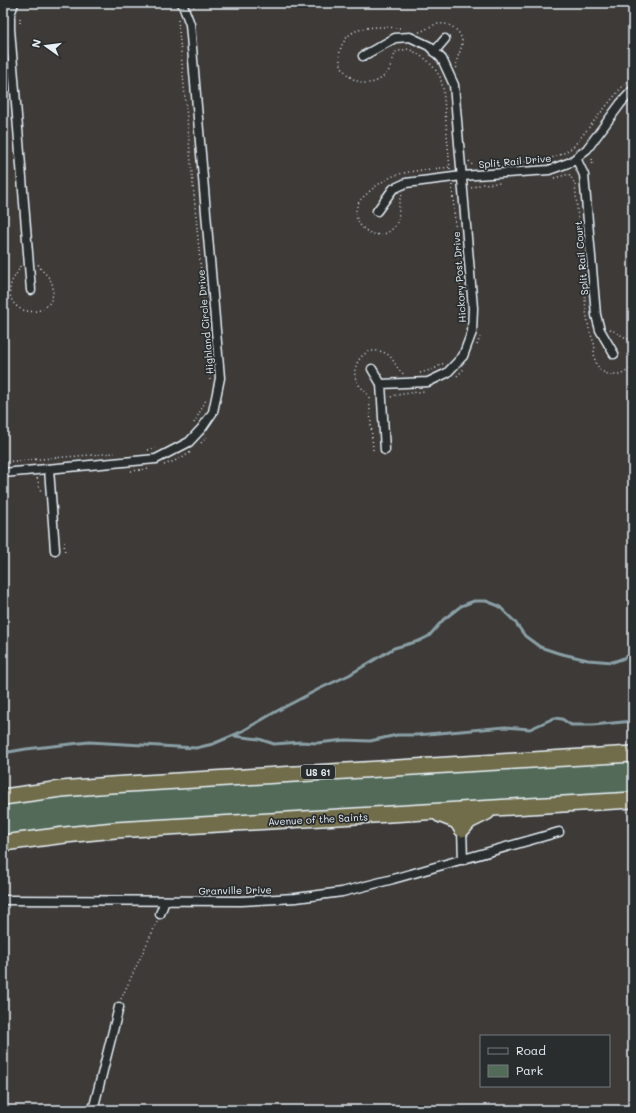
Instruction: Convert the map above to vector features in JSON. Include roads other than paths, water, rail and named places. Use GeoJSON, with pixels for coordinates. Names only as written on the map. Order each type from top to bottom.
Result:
{"type":"FeatureCollection","features":[{"type":"Feature","properties":{"kind":"highway","name":"US 61"},"geometry":{"type":"LineString","coordinates":[[3,797],[61,789],[111,785],[633,754]]}},
{"type":"Feature","properties":{"kind":"highway","name":"Avenue of the Saints"},"geometry":{"type":"LineString","coordinates":[[3,843],[115,830],[633,800]]}},
{"type":"Feature","properties":{"kind":"highway"},"geometry":{"type":"LineString","coordinates":[[433,812],[457,821],[462,829],[469,820],[493,808]]}},
{"type":"Feature","properties":{"kind":"street"},"geometry":{"type":"LineString","coordinates":[[14,3],[10,15],[10,29],[31,290]]}},
{"type":"Feature","properties":{"kind":"street","name":"Highland Circle Drive"},"geometry":{"type":"LineString","coordinates":[[3,473],[156,459],[189,442],[202,428],[213,412],[220,378],[190,24],[182,3]]}},
{"type":"Feature","properties":{"kind":"street","name":"Hickory Post Drive"},"geometry":{"type":"LineString","coordinates":[[363,56],[395,38],[410,37],[428,46],[442,58],[454,85],[473,308],[472,332],[463,356],[447,373],[428,382],[381,384]]}},
{"type":"Feature","properties":{"kind":"street"},"geometry":{"type":"LineString","coordinates":[[434,52],[446,39]]}},
{"type":"Feature","properties":{"kind":"street","name":"Split Rail Drive"},"geometry":{"type":"LineString","coordinates":[[377,211],[393,189],[406,183],[462,176],[549,170],[571,162],[586,149],[621,103],[633,90]]}},
{"type":"Feature","properties":{"kind":"street","name":"Split Rail Court"},"geometry":{"type":"LineString","coordinates":[[576,158],[584,175],[596,315],[600,330],[614,354]]}},
{"type":"Feature","properties":{"kind":"street"},"geometry":{"type":"LineString","coordinates":[[372,369],[381,384],[384,450]]}},
{"type":"Feature","properties":{"kind":"street"},"geometry":{"type":"LineString","coordinates":[[49,468],[55,550]]}},
{"type":"Feature","properties":{"kind":"street"},"geometry":{"type":"LineString","coordinates":[[462,829],[463,860]]}},
{"type":"Feature","properties":{"kind":"street","name":"Granville Drive"},"geometry":{"type":"LineString","coordinates":[[3,900],[240,901],[296,898],[342,892],[463,860],[559,832]]}},
{"type":"Feature","properties":{"kind":"street"},"geometry":{"type":"LineString","coordinates":[[160,916],[165,901]]}},
{"type":"Feature","properties":{"kind":"street"},"geometry":{"type":"LineString","coordinates":[[93,1110],[119,1007]]}},
{"type":"Feature","properties":{"kind":"waterway"},"geometry":{"type":"LineString","coordinates":[[3,753],[89,742],[196,748],[213,744],[241,732],[277,711],[349,675],[394,648],[419,641],[429,636],[443,620],[461,606],[474,601],[486,601],[499,606],[515,622],[525,636],[540,647],[558,653],[588,660],[613,662],[633,653]]}},
{"type":"Feature","properties":{"kind":"waterway"},"geometry":{"type":"LineString","coordinates":[[234,736],[259,739],[274,744],[301,742],[317,743],[345,740],[370,741],[397,735],[417,735],[505,727],[530,729],[554,718],[562,719],[571,725],[593,725],[633,721]]}}]}
